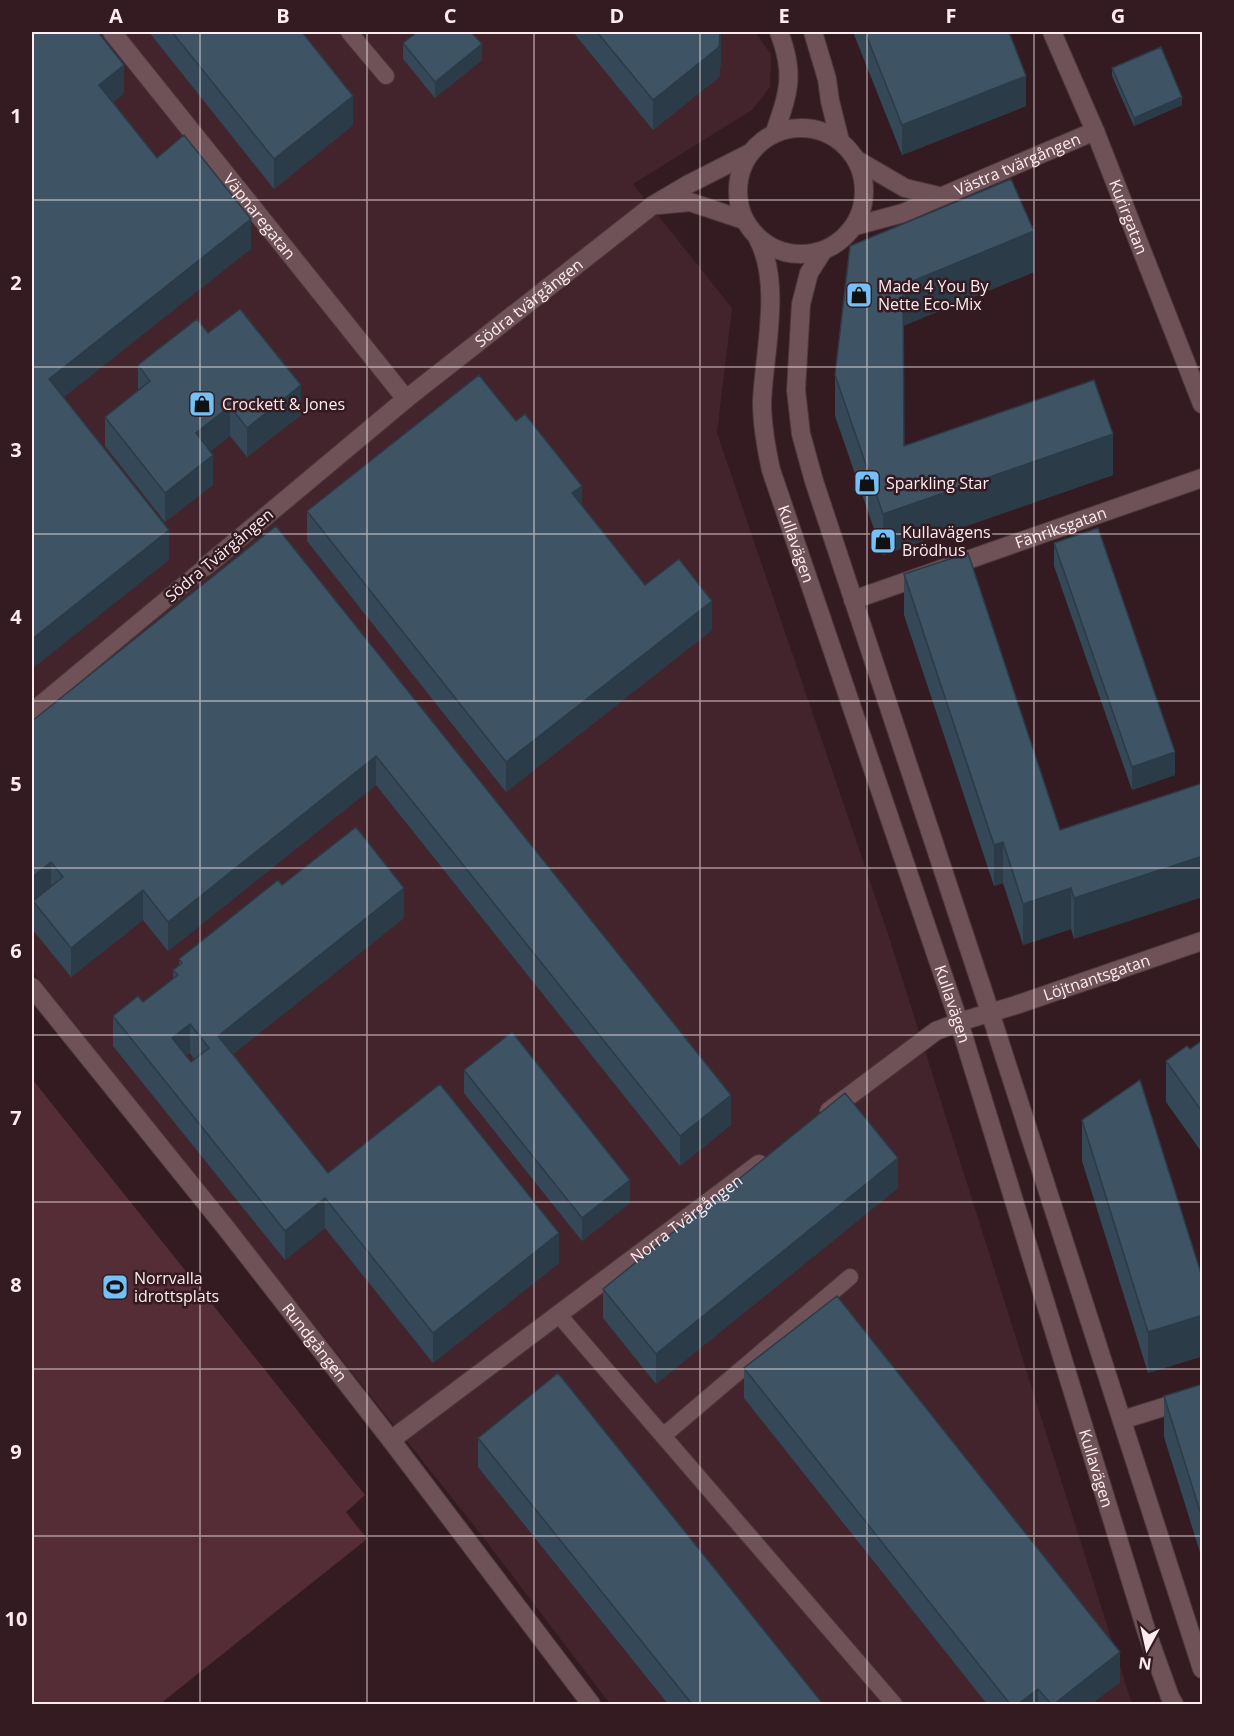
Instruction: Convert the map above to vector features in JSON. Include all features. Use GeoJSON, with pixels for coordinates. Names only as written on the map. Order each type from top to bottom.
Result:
{"type":"FeatureCollection","features":[{"type":"Feature","properties":{"kind":"street","name":"Väpnaregatan"},"geometry":{"type":"LineString","coordinates":[[112,32],[406,399]]}},
{"type":"Feature","properties":{"kind":"street"},"geometry":{"type":"LineString","coordinates":[[775,132],[784,107],[790,76],[786,51],[779,32]]}},
{"type":"Feature","properties":{"kind":"street"},"geometry":{"type":"LineString","coordinates":[[813,32],[827,79],[840,141]]}},
{"type":"Feature","properties":{"kind":"street","name":"Kurirgatan"},"geometry":{"type":"LineString","coordinates":[[1052,32],[1095,131],[1203,404]]}},
{"type":"Feature","properties":{"kind":"street"},"geometry":{"type":"LineString","coordinates":[[791,128],[808,128],[825,132],[840,141],[857,160],[863,177],[865,194],[862,211],[855,226],[836,245],[807,255],[789,254],[758,239],[744,220],[737,197],[739,174],[750,153],[761,141],[775,132],[791,128]]}},
{"type":"Feature","properties":{"kind":"street","name":"Västra tvärgången"},"geometry":{"type":"LineString","coordinates":[[855,226],[903,213],[1095,131]]}},
{"type":"Feature","properties":{"kind":"street","name":"Södra tvärgången"},"geometry":{"type":"LineString","coordinates":[[406,399],[653,205],[750,153]]}},
{"type":"Feature","properties":{"kind":"street","name":"Västra tvärgången"},"geometry":{"type":"LineString","coordinates":[[857,160],[905,188],[939,196]]}},
{"type":"Feature","properties":{"kind":"street"},"geometry":{"type":"LineString","coordinates":[[653,205],[690,202],[744,220]]}},
{"type":"Feature","properties":{"kind":"street","name":"Kullavägen"},"geometry":{"type":"LineString","coordinates":[[758,239],[764,249],[770,300],[762,412],[763,433],[771,470],[959,1022],[1147,1634],[1174,1704]]}},
{"type":"Feature","properties":{"kind":"street","name":"Kullavägen"},"geometry":{"type":"LineString","coordinates":[[824,250],[808,273],[801,304],[796,390],[801,434],[814,481],[990,1011],[1203,1669]]}},
{"type":"Feature","properties":{"kind":"street","name":"Södra Tvärgången"},"geometry":{"type":"LineString","coordinates":[[205,567],[406,399]]}},
{"type":"Feature","properties":{"kind":"street","name":"Fänriksgatan"},"geometry":{"type":"LineString","coordinates":[[853,600],[1203,478]]}},
{"type":"Feature","properties":{"kind":"street","name":"Löjtnantsgatan"},"geometry":{"type":"LineString","coordinates":[[990,1011],[1016,1005],[1203,941]]}},
{"type":"Feature","properties":{"kind":"street","name":"Rundgången"},"geometry":{"type":"LineString","coordinates":[[32,987],[226,1228],[391,1440],[591,1704]]}},
{"type":"Feature","properties":{"kind":"street"},"geometry":{"type":"LineString","coordinates":[[813,1123],[936,1031],[990,1011]]}},
{"type":"Feature","properties":{"kind":"street","name":"Norra Tvärgången"},"geometry":{"type":"LineString","coordinates":[[391,1440],[775,1151]]}},
{"type":"Feature","properties":{"kind":"street"},"geometry":{"type":"LineString","coordinates":[[1122,1420],[1203,1395]]}},
{"type":"Feature","properties":{"kind":"lane"},"geometry":{"type":"LineString","coordinates":[[350,32],[386,76]]}},
{"type":"Feature","properties":{"kind":"lane","name":"Södra Tvärgången"},"geometry":{"type":"LineString","coordinates":[[32,711],[205,567]]}},
{"type":"Feature","properties":{"kind":"lane"},"geometry":{"type":"LineString","coordinates":[[663,1436],[850,1276]]}},
{"type":"Feature","properties":{"kind":"lane"},"geometry":{"type":"LineString","coordinates":[[558,1314],[894,1704]]}},
{"type":"Feature","properties":{"kind":"shaded area"},"geometry":{"type":"Polygon","coordinates":[[[32,32],[755,32],[771,54],[770,87],[752,110],[633,184],[732,308],[717,433],[888,934],[1132,1704],[610,1704],[476,1528],[32,971],[32,32]]]}},
{"type":"Feature","properties":{"kind":"shaded area","name":"Norrvalla idrottsplats"},"geometry":{"type":"Polygon","coordinates":[[[32,1079],[365,1495],[346,1512],[367,1539],[160,1704],[32,1704],[32,1079]]]}},
{"type":"Feature","properties":{"kind":"building"},"geometry":{"type":"Polygon","coordinates":[[[32,32],[98,32],[124,65],[99,85],[157,158],[184,135],[251,219],[49,379],[169,530],[32,639],[32,32]]]}},
{"type":"Feature","properties":{"kind":"building"},"geometry":{"type":"Polygon","coordinates":[[[172,32],[302,32],[353,96],[274,159],[172,32]]]}},
{"type":"Feature","properties":{"kind":"building"},"geometry":{"type":"Polygon","coordinates":[[[417,32],[471,32],[482,44],[435,82],[403,43],[417,32]]]}},
{"type":"Feature","properties":{"kind":"building"},"geometry":{"type":"Polygon","coordinates":[[[597,32],[720,32],[719,47],[653,100],[597,32]]]}},
{"type":"Feature","properties":{"kind":"building"},"geometry":{"type":"Polygon","coordinates":[[[865,32],[1009,32],[1026,76],[902,125],[865,32]]]}},
{"type":"Feature","properties":{"kind":"building"},"geometry":{"type":"Polygon","coordinates":[[[1161,47],[1182,97],[1134,118],[1112,68],[1161,47]]]}},
{"type":"Feature","properties":{"kind":"building"},"geometry":{"type":"Polygon","coordinates":[[[1011,179],[1034,231],[903,285],[904,446],[1094,380],[1113,434],[883,514],[835,375],[850,246],[1011,179]]]}},
{"type":"Feature","properties":{"kind":"building"},"geometry":{"type":"Polygon","coordinates":[[[240,309],[301,385],[247,428],[230,406],[196,433],[213,455],[165,493],[105,417],[150,381],[138,365],[197,319],[208,333],[240,309]]]}},
{"type":"Feature","properties":{"kind":"building"},"geometry":{"type":"Polygon","coordinates":[[[479,375],[516,421],[525,414],[582,486],[572,493],[645,585],[679,559],[712,601],[506,762],[307,511],[479,375]]]}},
{"type":"Feature","properties":{"kind":"building"},"geometry":{"type":"Polygon","coordinates":[[[276,526],[731,1095],[680,1136],[376,756],[168,922],[143,890],[71,948],[33,901],[63,877],[51,862],[32,877],[32,721],[276,526]]]}},
{"type":"Feature","properties":{"kind":"building"},"geometry":{"type":"Polygon","coordinates":[[[1098,528],[1175,752],[1132,767],[1054,543],[1098,528]]]}},
{"type":"Feature","properties":{"kind":"building"},"geometry":{"type":"Polygon","coordinates":[[[968,553],[1060,830],[1203,783],[1203,856],[1074,898],[1071,888],[1023,904],[1003,842],[994,845],[904,574],[968,553]]]}},
{"type":"Feature","properties":{"kind":"building"},"geometry":{"type":"Polygon","coordinates":[[[356,827],[404,888],[218,1036],[328,1173],[440,1084],[559,1233],[433,1333],[325,1198],[285,1231],[113,1016],[138,996],[143,1002],[178,975],[173,970],[182,963],[179,959],[278,880],[282,885],[356,827]],[[190,1024],[172,1038],[191,1062],[209,1048],[190,1024]]]}},
{"type":"Feature","properties":{"kind":"building"},"geometry":{"type":"Polygon","coordinates":[[[512,1032],[630,1180],[582,1218],[464,1070],[512,1032]]]}},
{"type":"Feature","properties":{"kind":"building"},"geometry":{"type":"Polygon","coordinates":[[[1203,1040],[1203,1113],[1166,1061],[1187,1046],[1190,1049],[1203,1040]]]}},
{"type":"Feature","properties":{"kind":"building"},"geometry":{"type":"Polygon","coordinates":[[[1140,1080],[1203,1280],[1203,1315],[1148,1332],[1082,1120],[1140,1080]]]}},
{"type":"Feature","properties":{"kind":"building"},"geometry":{"type":"Polygon","coordinates":[[[845,1093],[898,1158],[656,1354],[603,1289],[845,1093]]]}},
{"type":"Feature","properties":{"kind":"building"},"geometry":{"type":"Polygon","coordinates":[[[837,1296],[1120,1652],[1054,1704],[1051,1704],[1038,1689],[1018,1704],[1010,1704],[744,1368],[837,1296]]]}},
{"type":"Feature","properties":{"kind":"building"},"geometry":{"type":"Polygon","coordinates":[[[558,1373],[823,1704],[692,1704],[478,1438],[558,1373]]]}},
{"type":"Feature","properties":{"kind":"building"},"geometry":{"type":"Polygon","coordinates":[[[1203,1384],[1203,1521],[1164,1396],[1203,1384]]]}},
{"type":"Feature","properties":{"kind":"place","name":"Made 4 You By Nette Eco-Mix"},"geometry":{"type":"Point","coordinates":[859,295]}},
{"type":"Feature","properties":{"kind":"place","name":"Crockett & Jones"},"geometry":{"type":"Point","coordinates":[202,404]}},
{"type":"Feature","properties":{"kind":"place","name":"Sparkling Star"},"geometry":{"type":"Point","coordinates":[867,483]}},
{"type":"Feature","properties":{"kind":"place","name":"Kullavägens Brödhus"},"geometry":{"type":"Point","coordinates":[883,541]}},
{"type":"Feature","properties":{"kind":"place","name":"Norrvalla idrottsplats"},"geometry":{"type":"Point","coordinates":[115,1287]}}]}
